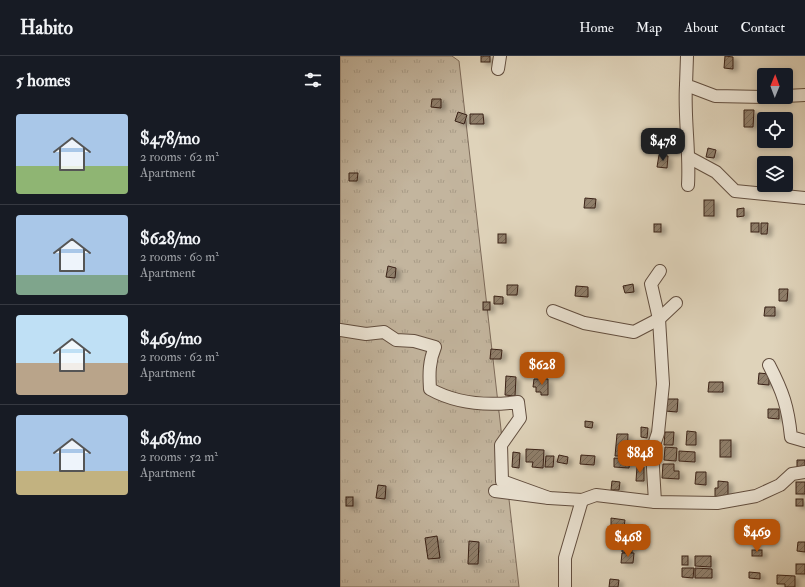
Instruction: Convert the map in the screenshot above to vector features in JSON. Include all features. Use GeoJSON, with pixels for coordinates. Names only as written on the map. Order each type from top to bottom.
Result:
{"type":"FeatureCollection","features":[{"type":"Feature","properties":{"kind":"street"},"geometry":{"type":"LineString","coordinates":[[498,69],[500,56]]}},
{"type":"Feature","properties":{"kind":"street"},"geometry":{"type":"LineString","coordinates":[[687,56],[686,132],[690,158],[688,185]]}},
{"type":"Feature","properties":{"kind":"street"},"geometry":{"type":"LineString","coordinates":[[686,85],[714,96],[757,97]]}},
{"type":"Feature","properties":{"kind":"street"},"geometry":{"type":"LineString","coordinates":[[793,96],[805,95]]}},
{"type":"Feature","properties":{"kind":"street"},"geometry":{"type":"LineString","coordinates":[[690,158],[716,172],[735,191],[805,198]]}},
{"type":"Feature","properties":{"kind":"street"},"geometry":{"type":"LineString","coordinates":[[655,502],[652,451],[658,433],[663,384],[659,319],[651,284],[660,271]]}},
{"type":"Feature","properties":{"kind":"street"},"geometry":{"type":"LineString","coordinates":[[553,311],[584,323],[634,332],[659,319],[676,303]]}},
{"type":"Feature","properties":{"kind":"street"},"geometry":{"type":"LineString","coordinates":[[340,330],[366,334],[384,332],[396,340],[414,341],[435,347],[429,370],[430,389],[444,397],[482,404],[518,402],[520,418],[501,445],[502,481],[549,498]]}},
{"type":"Feature","properties":{"kind":"street"},"geometry":{"type":"LineString","coordinates":[[769,365],[784,397],[788,410],[791,437],[805,440]]}},
{"type":"Feature","properties":{"kind":"street"},"geometry":{"type":"LineString","coordinates":[[495,490],[549,498],[582,500],[596,495],[655,502],[717,503],[756,496],[780,486],[792,474],[805,472]]}},
{"type":"Feature","properties":{"kind":"street"},"geometry":{"type":"LineString","coordinates":[[566,587],[565,558],[582,500]]}},
{"type":"Feature","properties":{"kind":"green space"},"geometry":{"type":"Polygon","coordinates":[[[340,56],[452,56],[459,61],[519,587],[340,587],[340,56]]]}},
{"type":"Feature","properties":{"kind":"building"},"geometry":{"type":"Polygon","coordinates":[[[481,56],[490,56],[490,62],[481,62],[481,56]]]}},
{"type":"Feature","properties":{"kind":"building"},"geometry":{"type":"Polygon","coordinates":[[[725,56],[733,57],[733,69],[724,68],[725,56]]]}},
{"type":"Feature","properties":{"kind":"building"},"geometry":{"type":"Polygon","coordinates":[[[432,99],[441,99],[441,108],[431,107],[432,99]]]}},
{"type":"Feature","properties":{"kind":"building"},"geometry":{"type":"Polygon","coordinates":[[[744,110],[754,110],[753,127],[744,127],[744,110]]]}},
{"type":"Feature","properties":{"kind":"building"},"geometry":{"type":"Polygon","coordinates":[[[458,112],[467,115],[464,124],[455,121],[458,112]]]}},
{"type":"Feature","properties":{"kind":"building"},"geometry":{"type":"Polygon","coordinates":[[[470,114],[483,114],[484,124],[470,124],[470,114]]]}},
{"type":"Feature","properties":{"kind":"building"},"geometry":{"type":"Polygon","coordinates":[[[708,148],[716,150],[714,158],[706,157],[708,148]]]}},
{"type":"Feature","properties":{"kind":"building"},"geometry":{"type":"Polygon","coordinates":[[[659,155],[668,156],[667,168],[657,167],[659,155]]]}},
{"type":"Feature","properties":{"kind":"building"},"geometry":{"type":"Polygon","coordinates":[[[349,173],[358,173],[357,181],[349,181],[349,173]]]}},
{"type":"Feature","properties":{"kind":"building"},"geometry":{"type":"Polygon","coordinates":[[[585,198],[596,199],[595,208],[584,208],[585,198]]]}},
{"type":"Feature","properties":{"kind":"building"},"geometry":{"type":"Polygon","coordinates":[[[704,200],[714,200],[714,216],[704,216],[704,200]]]}},
{"type":"Feature","properties":{"kind":"building"},"geometry":{"type":"Polygon","coordinates":[[[744,208],[744,216],[737,217],[737,209],[744,208]]]}},
{"type":"Feature","properties":{"kind":"building"},"geometry":{"type":"Polygon","coordinates":[[[751,223],[759,223],[759,232],[751,232],[751,223]]]}},
{"type":"Feature","properties":{"kind":"building"},"geometry":{"type":"Polygon","coordinates":[[[761,223],[768,223],[767,234],[761,234],[761,223]]]}},
{"type":"Feature","properties":{"kind":"building"},"geometry":{"type":"Polygon","coordinates":[[[654,224],[661,224],[661,232],[654,232],[654,224]]]}},
{"type":"Feature","properties":{"kind":"building"},"geometry":{"type":"Polygon","coordinates":[[[498,234],[506,234],[506,243],[498,243],[498,234]]]}},
{"type":"Feature","properties":{"kind":"building"},"geometry":{"type":"Polygon","coordinates":[[[388,266],[396,268],[395,278],[386,277],[388,266]]]}},
{"type":"Feature","properties":{"kind":"building"},"geometry":{"type":"Polygon","coordinates":[[[633,284],[634,292],[625,293],[623,286],[633,284]]]}},
{"type":"Feature","properties":{"kind":"building"},"geometry":{"type":"Polygon","coordinates":[[[507,285],[518,285],[517,295],[507,295],[507,285]]]}},
{"type":"Feature","properties":{"kind":"building"},"geometry":{"type":"Polygon","coordinates":[[[576,286],[588,287],[588,297],[575,296],[576,286]]]}},
{"type":"Feature","properties":{"kind":"building"},"geometry":{"type":"Polygon","coordinates":[[[779,289],[788,289],[787,301],[779,301],[779,289]]]}},
{"type":"Feature","properties":{"kind":"building"},"geometry":{"type":"Polygon","coordinates":[[[494,296],[503,297],[503,304],[494,304],[494,296]]]}},
{"type":"Feature","properties":{"kind":"building"},"geometry":{"type":"Polygon","coordinates":[[[483,302],[490,302],[490,310],[483,310],[483,302]]]}},
{"type":"Feature","properties":{"kind":"building"},"geometry":{"type":"Polygon","coordinates":[[[765,307],[775,307],[775,316],[764,316],[765,307]]]}},
{"type":"Feature","properties":{"kind":"building"},"geometry":{"type":"Polygon","coordinates":[[[491,349],[502,350],[501,359],[490,359],[491,349]]]}},
{"type":"Feature","properties":{"kind":"building"},"geometry":{"type":"Polygon","coordinates":[[[541,366],[549,367],[549,372],[541,372],[541,366]]]}},
{"type":"Feature","properties":{"kind":"building"},"geometry":{"type":"Polygon","coordinates":[[[759,373],[769,374],[769,385],[758,384],[759,373]]]}},
{"type":"Feature","properties":{"kind":"building"},"geometry":{"type":"Polygon","coordinates":[[[506,376],[516,377],[515,396],[505,395],[506,376]]]}},
{"type":"Feature","properties":{"kind":"building"},"geometry":{"type":"Polygon","coordinates":[[[534,379],[548,379],[548,395],[541,395],[541,392],[536,392],[536,387],[533,387],[534,379]]]}},
{"type":"Feature","properties":{"kind":"building"},"geometry":{"type":"Polygon","coordinates":[[[709,382],[723,382],[723,392],[708,392],[709,382]]]}},
{"type":"Feature","properties":{"kind":"building"},"geometry":{"type":"Polygon","coordinates":[[[665,399],[678,399],[677,412],[665,411],[665,399]]]}},
{"type":"Feature","properties":{"kind":"building"},"geometry":{"type":"Polygon","coordinates":[[[768,409],[779,409],[779,419],[768,418],[768,409]]]}},
{"type":"Feature","properties":{"kind":"building"},"geometry":{"type":"Polygon","coordinates":[[[585,421],[593,422],[592,428],[585,427],[585,421]]]}},
{"type":"Feature","properties":{"kind":"building"},"geometry":{"type":"Polygon","coordinates":[[[641,427],[648,428],[647,438],[641,437],[641,427]]]}},
{"type":"Feature","properties":{"kind":"building"},"geometry":{"type":"Polygon","coordinates":[[[687,431],[696,432],[696,445],[686,445],[687,431]]]}},
{"type":"Feature","properties":{"kind":"building"},"geometry":{"type":"Polygon","coordinates":[[[665,432],[674,432],[673,445],[664,445],[665,432]]]}},
{"type":"Feature","properties":{"kind":"building"},"geometry":{"type":"Polygon","coordinates":[[[617,434],[628,434],[627,456],[615,456],[617,434]]]}},
{"type":"Feature","properties":{"kind":"building"},"geometry":{"type":"Polygon","coordinates":[[[720,440],[731,440],[731,457],[720,457],[720,440]]]}},
{"type":"Feature","properties":{"kind":"building"},"geometry":{"type":"Polygon","coordinates":[[[665,447],[677,448],[676,461],[664,460],[665,447]]]}},
{"type":"Feature","properties":{"kind":"building"},"geometry":{"type":"Polygon","coordinates":[[[526,449],[544,450],[543,468],[532,467],[533,462],[526,462],[526,449]]]}},
{"type":"Feature","properties":{"kind":"building"},"geometry":{"type":"Polygon","coordinates":[[[679,451],[695,452],[695,462],[679,461],[679,451]]]}},
{"type":"Feature","properties":{"kind":"building"},"geometry":{"type":"Polygon","coordinates":[[[513,452],[520,453],[519,468],[512,467],[513,452]]]}},
{"type":"Feature","properties":{"kind":"building"},"geometry":{"type":"Polygon","coordinates":[[[559,455],[568,457],[567,464],[557,462],[559,455]]]}},
{"type":"Feature","properties":{"kind":"building"},"geometry":{"type":"Polygon","coordinates":[[[581,455],[595,456],[594,465],[580,464],[581,455]]]}},
{"type":"Feature","properties":{"kind":"building"},"geometry":{"type":"Polygon","coordinates":[[[546,456],[554,456],[553,467],[545,467],[546,456]]]}},
{"type":"Feature","properties":{"kind":"building"},"geometry":{"type":"Polygon","coordinates":[[[614,458],[630,459],[629,468],[614,467],[614,458]]]}},
{"type":"Feature","properties":{"kind":"building"},"geometry":{"type":"Polygon","coordinates":[[[797,460],[805,460],[805,472],[797,471],[797,460]]]}},
{"type":"Feature","properties":{"kind":"building"},"geometry":{"type":"Polygon","coordinates":[[[663,464],[674,464],[674,471],[679,471],[679,479],[662,478],[663,464]]]}},
{"type":"Feature","properties":{"kind":"building"},"geometry":{"type":"Polygon","coordinates":[[[637,467],[644,467],[644,481],[636,481],[637,467]]]}},
{"type":"Feature","properties":{"kind":"building"},"geometry":{"type":"Polygon","coordinates":[[[696,472],[706,472],[706,485],[695,484],[696,472]]]}},
{"type":"Feature","properties":{"kind":"building"},"geometry":{"type":"Polygon","coordinates":[[[612,481],[620,482],[619,490],[611,490],[612,481]]]}},
{"type":"Feature","properties":{"kind":"building"},"geometry":{"type":"Polygon","coordinates":[[[718,481],[728,482],[728,497],[715,497],[715,488],[718,488],[718,481]]]}},
{"type":"Feature","properties":{"kind":"building"},"geometry":{"type":"Polygon","coordinates":[[[796,482],[805,482],[805,494],[796,494],[796,482]]]}},
{"type":"Feature","properties":{"kind":"building"},"geometry":{"type":"Polygon","coordinates":[[[378,485],[386,486],[385,499],[376,498],[378,485]]]}},
{"type":"Feature","properties":{"kind":"building"},"geometry":{"type":"Polygon","coordinates":[[[346,497],[353,497],[353,506],[346,506],[346,497]]]}},
{"type":"Feature","properties":{"kind":"building"},"geometry":{"type":"Polygon","coordinates":[[[796,499],[803,499],[803,506],[796,506],[796,499]]]}},
{"type":"Feature","properties":{"kind":"building"},"geometry":{"type":"Polygon","coordinates":[[[611,518],[625,520],[624,527],[611,525],[611,518]]]}},
{"type":"Feature","properties":{"kind":"building"},"geometry":{"type":"Polygon","coordinates":[[[624,531],[641,532],[641,543],[634,543],[634,547],[624,547],[624,531]]]}},
{"type":"Feature","properties":{"kind":"building"},"geometry":{"type":"Polygon","coordinates":[[[437,536],[440,558],[428,559],[425,538],[437,536]]]}},
{"type":"Feature","properties":{"kind":"building"},"geometry":{"type":"Polygon","coordinates":[[[469,541],[479,542],[478,564],[468,564],[469,541]]]}},
{"type":"Feature","properties":{"kind":"building"},"geometry":{"type":"Polygon","coordinates":[[[798,542],[805,542],[805,552],[797,551],[798,542]]]}},
{"type":"Feature","properties":{"kind":"building"},"geometry":{"type":"Polygon","coordinates":[[[622,547],[632,548],[632,553],[622,552],[622,547]]]}},
{"type":"Feature","properties":{"kind":"building"},"geometry":{"type":"Polygon","coordinates":[[[752,550],[762,550],[762,556],[752,556],[752,550]]]}},
{"type":"Feature","properties":{"kind":"building"},"geometry":{"type":"Polygon","coordinates":[[[622,553],[634,553],[633,563],[621,563],[622,553]]]}},
{"type":"Feature","properties":{"kind":"building"},"geometry":{"type":"Polygon","coordinates":[[[682,556],[688,556],[688,565],[682,565],[682,556]]]}},
{"type":"Feature","properties":{"kind":"building"},"geometry":{"type":"Polygon","coordinates":[[[695,556],[711,556],[711,567],[695,566],[695,556]]]}},
{"type":"Feature","properties":{"kind":"building"},"geometry":{"type":"Polygon","coordinates":[[[796,564],[805,564],[805,574],[796,574],[796,564]]]}},
{"type":"Feature","properties":{"kind":"building"},"geometry":{"type":"Polygon","coordinates":[[[682,568],[694,568],[693,578],[682,577],[682,568]]]}},
{"type":"Feature","properties":{"kind":"building"},"geometry":{"type":"Polygon","coordinates":[[[695,568],[712,569],[712,578],[695,578],[695,568]]]}},
{"type":"Feature","properties":{"kind":"building"},"geometry":{"type":"Polygon","coordinates":[[[749,572],[760,573],[760,579],[749,578],[749,572]]]}},
{"type":"Feature","properties":{"kind":"building"},"geometry":{"type":"Polygon","coordinates":[[[777,575],[795,576],[795,587],[785,587],[785,584],[777,584],[777,575]]]}},
{"type":"Feature","properties":{"kind":"building"},"geometry":{"type":"Polygon","coordinates":[[[610,579],[619,580],[618,587],[609,587],[610,579]]]}}]}
